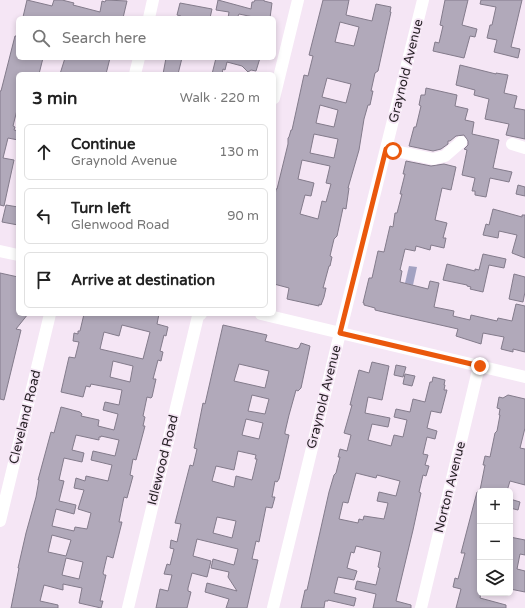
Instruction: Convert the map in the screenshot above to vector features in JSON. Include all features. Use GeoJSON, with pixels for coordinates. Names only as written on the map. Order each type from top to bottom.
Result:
{"type":"FeatureCollection","features":[{"type":"Feature","properties":{"kind":"street"},"geometry":{"type":"LineString","coordinates":[[149,16],[153,0]]}},
{"type":"Feature","properties":{"kind":"street"},"geometry":{"type":"LineString","coordinates":[[276,90],[298,0]]}},
{"type":"Feature","properties":{"kind":"street","name":"Graynold Avenue"},"geometry":{"type":"LineString","coordinates":[[273,608],[423,0]]}},
{"type":"Feature","properties":{"kind":"street"},"geometry":{"type":"LineString","coordinates":[[136,72],[138,60]]}},
{"type":"Feature","properties":{"kind":"street"},"geometry":{"type":"LineString","coordinates":[[386,149],[433,159],[444,156],[461,142]]}},
{"type":"Feature","properties":{"kind":"street"},"geometry":{"type":"LineString","coordinates":[[512,144],[525,148]]}},
{"type":"Feature","properties":{"kind":"street"},"geometry":{"type":"LineString","coordinates":[[0,251],[16,255]]}},
{"type":"Feature","properties":{"kind":"street","name":"Cleveland Road"},"geometry":{"type":"LineString","coordinates":[[0,521],[50,316]]}},
{"type":"Feature","properties":{"kind":"street","name":"Idlewood Road"},"geometry":{"type":"LineString","coordinates":[[128,608],[198,316]]}},
{"type":"Feature","properties":{"kind":"street"},"geometry":{"type":"LineString","coordinates":[[269,316],[525,376]]}},
{"type":"Feature","properties":{"kind":"street","name":"Norton Avenue"},"geometry":{"type":"LineString","coordinates":[[421,608],[480,366]]}},
{"type":"Feature","properties":{"kind":"water"},"geometry":{"type":"Polygon","coordinates":[[[409,266],[417,267],[413,285],[405,283],[409,266]]]}},
{"type":"Feature","properties":{"kind":"building"},"geometry":{"type":"Polygon","coordinates":[[[27,0],[52,6],[54,0],[62,0],[74,3],[73,5],[100,12],[102,1],[127,1],[123,16],[23,16],[27,0]]]}},
{"type":"Feature","properties":{"kind":"building"},"geometry":{"type":"Polygon","coordinates":[[[218,0],[251,9],[252,2],[255,0],[264,0],[272,3],[270,16],[248,16],[239,14],[238,16],[228,16],[229,12],[216,10],[218,0]]]}},
{"type":"Feature","properties":{"kind":"building"},"geometry":{"type":"Polygon","coordinates":[[[323,0],[349,0],[346,15],[372,21],[376,4],[391,7],[378,71],[375,73],[371,91],[373,91],[370,105],[368,105],[364,119],[359,150],[348,188],[346,209],[343,208],[337,236],[334,239],[330,256],[332,257],[330,266],[323,288],[326,288],[324,297],[321,305],[319,304],[319,306],[287,299],[289,288],[276,285],[276,189],[288,144],[288,138],[292,130],[304,75],[308,76],[313,56],[309,55],[323,0]],[[340,22],[335,42],[354,46],[359,27],[340,22]],[[327,78],[322,97],[346,103],[351,84],[327,78]],[[320,105],[316,123],[334,127],[338,110],[320,105]],[[314,134],[310,153],[334,158],[338,139],[314,134]],[[302,160],[298,179],[314,183],[311,196],[305,195],[300,214],[318,219],[322,201],[326,202],[331,184],[326,183],[330,166],[302,160]]]}},
{"type":"Feature","properties":{"kind":"building"},"geometry":{"type":"Polygon","coordinates":[[[445,0],[468,0],[462,25],[477,29],[475,37],[470,36],[464,58],[433,51],[435,42],[439,43],[443,26],[440,25],[445,0]]]}},
{"type":"Feature","properties":{"kind":"building"},"geometry":{"type":"Polygon","coordinates":[[[481,0],[522,0],[511,47],[520,49],[518,58],[494,52],[497,40],[487,38],[496,7],[480,4],[481,0]]]}},
{"type":"Feature","properties":{"kind":"building"},"geometry":{"type":"Polygon","coordinates":[[[180,3],[212,9],[210,16],[177,15],[180,3]]]}},
{"type":"Feature","properties":{"kind":"building"},"geometry":{"type":"Polygon","coordinates":[[[16,36],[16,60],[42,60],[40,72],[16,72],[16,114],[13,126],[15,127],[14,130],[16,130],[16,140],[8,138],[3,158],[14,160],[4,206],[0,205],[1,91],[16,36]]]}},
{"type":"Feature","properties":{"kind":"building"},"geometry":{"type":"Polygon","coordinates":[[[64,60],[110,60],[106,72],[61,72],[64,60]]]}},
{"type":"Feature","properties":{"kind":"building"},"geometry":{"type":"Polygon","coordinates":[[[166,60],[182,60],[178,72],[163,72],[166,60]]]}},
{"type":"Feature","properties":{"kind":"building"},"geometry":{"type":"Polygon","coordinates":[[[216,60],[259,60],[256,71],[251,70],[248,72],[242,66],[227,62],[225,70],[223,69],[222,72],[212,72],[216,60]]]}},
{"type":"Feature","properties":{"kind":"building"},"geometry":{"type":"Polygon","coordinates":[[[460,65],[496,74],[508,75],[504,93],[517,96],[514,108],[525,110],[525,139],[506,135],[509,124],[485,119],[489,99],[474,95],[475,90],[456,85],[460,65]]]}},
{"type":"Feature","properties":{"kind":"building"},"geometry":{"type":"Polygon","coordinates":[[[426,88],[457,95],[455,106],[468,109],[465,120],[474,122],[472,134],[499,140],[493,168],[512,172],[509,182],[490,178],[486,197],[475,195],[475,191],[472,191],[475,178],[462,175],[467,150],[464,149],[468,145],[468,141],[464,135],[456,136],[448,141],[448,144],[441,149],[433,151],[409,146],[414,127],[416,127],[421,106],[419,105],[421,95],[425,95],[426,88]]]}},
{"type":"Feature","properties":{"kind":"building"},"geometry":{"type":"Polygon","coordinates":[[[406,161],[431,166],[444,164],[456,167],[451,190],[442,188],[435,220],[447,223],[443,238],[446,238],[444,248],[431,245],[430,250],[416,246],[415,251],[405,249],[400,270],[402,271],[400,282],[428,289],[430,281],[439,283],[434,307],[454,311],[453,316],[470,320],[471,315],[497,321],[498,318],[512,321],[516,304],[525,306],[525,352],[513,349],[513,352],[501,349],[504,337],[483,333],[481,344],[456,336],[458,329],[375,310],[375,308],[364,305],[363,303],[369,278],[372,278],[378,251],[384,252],[390,226],[393,227],[395,213],[397,213],[402,194],[400,194],[405,174],[403,174],[406,161]]]}},
{"type":"Feature","properties":{"kind":"building"},"geometry":{"type":"Polygon","coordinates":[[[518,185],[525,187],[525,196],[516,194],[518,185]]]}},
{"type":"Feature","properties":{"kind":"building"},"geometry":{"type":"Polygon","coordinates":[[[6,205],[16,207],[16,225],[2,222],[6,205]]]}},
{"type":"Feature","properties":{"kind":"building"},"geometry":{"type":"Polygon","coordinates":[[[493,209],[522,217],[522,215],[525,215],[525,258],[512,253],[517,235],[499,231],[498,238],[483,235],[486,224],[489,225],[493,209]]]}},
{"type":"Feature","properties":{"kind":"building"},"geometry":{"type":"Polygon","coordinates":[[[483,254],[506,259],[504,268],[489,265],[483,292],[470,289],[471,287],[467,285],[443,280],[447,264],[475,271],[475,269],[479,270],[483,254]]]}},
{"type":"Feature","properties":{"kind":"building"},"geometry":{"type":"Polygon","coordinates":[[[0,273],[16,277],[16,316],[26,316],[16,329],[21,330],[4,400],[0,399],[0,273]]]}},
{"type":"Feature","properties":{"kind":"building"},"geometry":{"type":"Polygon","coordinates":[[[514,274],[525,277],[523,302],[509,299],[514,274]]]}},
{"type":"Feature","properties":{"kind":"building"},"geometry":{"type":"Polygon","coordinates":[[[84,316],[159,316],[157,324],[168,327],[166,336],[164,335],[160,351],[163,352],[161,361],[158,360],[153,379],[156,379],[152,397],[147,397],[143,416],[145,417],[143,426],[145,426],[136,460],[133,459],[130,475],[133,476],[127,498],[124,497],[119,522],[122,522],[113,558],[107,556],[103,573],[106,575],[100,601],[103,601],[101,608],[79,603],[82,588],[63,584],[63,590],[44,585],[40,601],[58,605],[58,608],[11,608],[18,568],[36,497],[38,480],[51,432],[54,433],[61,407],[80,412],[82,414],[81,416],[99,420],[98,426],[114,430],[118,414],[103,410],[105,402],[119,405],[122,390],[91,384],[90,387],[86,386],[83,397],[61,392],[69,357],[75,358],[79,342],[73,341],[74,333],[78,334],[78,331],[80,331],[84,316]],[[122,325],[119,336],[104,332],[100,349],[143,359],[150,332],[122,325]],[[113,361],[110,377],[130,382],[133,366],[113,361]],[[76,435],[72,450],[84,453],[82,462],[64,458],[59,480],[64,481],[59,501],[76,505],[74,514],[56,509],[52,526],[74,531],[75,527],[87,529],[91,513],[78,509],[84,490],[74,488],[76,478],[85,481],[86,476],[108,481],[112,465],[91,460],[93,451],[115,456],[119,440],[101,436],[99,437],[99,440],[76,435]],[[52,535],[48,552],[66,556],[71,540],[52,535]],[[66,558],[62,575],[79,579],[83,562],[66,558]]]}},
{"type":"Feature","properties":{"kind":"building"},"geometry":{"type":"Polygon","coordinates":[[[223,325],[267,335],[265,341],[297,349],[301,343],[310,346],[301,388],[298,391],[296,390],[285,432],[285,434],[289,435],[279,479],[277,482],[275,481],[272,497],[275,497],[272,508],[266,507],[259,542],[256,541],[252,559],[258,560],[247,608],[226,608],[229,599],[205,592],[207,583],[237,591],[228,577],[229,572],[211,568],[213,559],[234,565],[238,549],[197,539],[193,556],[211,561],[207,577],[192,573],[188,588],[188,591],[191,592],[187,608],[156,608],[160,589],[168,591],[172,575],[164,574],[167,564],[170,565],[174,549],[170,548],[171,540],[177,542],[181,524],[175,523],[190,465],[193,466],[197,449],[194,448],[203,403],[205,404],[223,325]],[[239,364],[234,381],[265,388],[269,371],[239,364]],[[252,395],[248,411],[265,414],[269,399],[252,395]],[[246,419],[242,435],[259,439],[263,423],[246,419]],[[238,451],[234,470],[216,466],[212,481],[234,487],[236,476],[252,480],[257,459],[255,459],[256,455],[238,451]],[[217,517],[213,533],[232,538],[236,521],[217,517]]]}},
{"type":"Feature","properties":{"kind":"building"},"geometry":{"type":"Polygon","coordinates":[[[372,362],[389,366],[382,400],[368,397],[365,413],[390,418],[388,427],[372,424],[368,440],[391,446],[394,435],[403,437],[407,420],[394,417],[396,409],[410,412],[413,399],[425,402],[430,382],[432,382],[433,377],[445,380],[444,390],[447,390],[441,413],[431,411],[427,428],[437,431],[435,439],[427,437],[423,454],[428,455],[425,465],[429,466],[426,476],[423,475],[419,492],[421,493],[396,601],[411,605],[411,608],[373,608],[376,594],[355,589],[357,581],[376,585],[380,568],[378,567],[381,552],[356,546],[354,553],[351,552],[347,568],[357,571],[354,580],[338,577],[334,593],[356,598],[354,606],[328,600],[325,601],[324,608],[301,608],[305,590],[307,590],[329,492],[340,457],[338,457],[340,449],[347,451],[351,435],[344,433],[352,405],[350,405],[359,370],[369,373],[372,362]],[[356,473],[348,503],[343,502],[339,519],[358,523],[359,519],[363,520],[364,516],[384,519],[388,503],[377,501],[379,492],[396,496],[400,481],[377,475],[376,478],[356,473]]]}},
{"type":"Feature","properties":{"kind":"building"},"geometry":{"type":"Polygon","coordinates":[[[396,365],[406,367],[403,377],[394,375],[396,365]]]}},
{"type":"Feature","properties":{"kind":"building"},"geometry":{"type":"Polygon","coordinates":[[[405,374],[415,376],[412,386],[403,384],[405,374]]]}},
{"type":"Feature","properties":{"kind":"building"},"geometry":{"type":"Polygon","coordinates":[[[508,395],[525,399],[525,428],[520,448],[525,449],[525,485],[510,481],[508,488],[480,488],[485,465],[483,465],[485,456],[490,457],[495,433],[497,431],[500,415],[500,409],[497,408],[499,397],[503,398],[508,395]]]}},
{"type":"Feature","properties":{"kind":"building"},"geometry":{"type":"Polygon","coordinates":[[[477,492],[477,596],[506,605],[506,608],[456,608],[461,589],[453,587],[455,578],[458,579],[465,553],[461,553],[477,492]]]}},
{"type":"Feature","properties":{"kind":"building"},"geometry":{"type":"Polygon","coordinates":[[[513,500],[520,502],[518,510],[513,509],[513,500]]]}},
{"type":"Feature","properties":{"kind":"building"},"geometry":{"type":"Polygon","coordinates":[[[513,538],[525,540],[525,555],[520,554],[517,569],[525,571],[525,592],[513,590],[513,538]]]}},
{"type":"Feature","properties":{"kind":"route"},"geometry":{"type":"LineString","coordinates":[[393,151],[386,149],[340,333],[480,366]]}}]}
